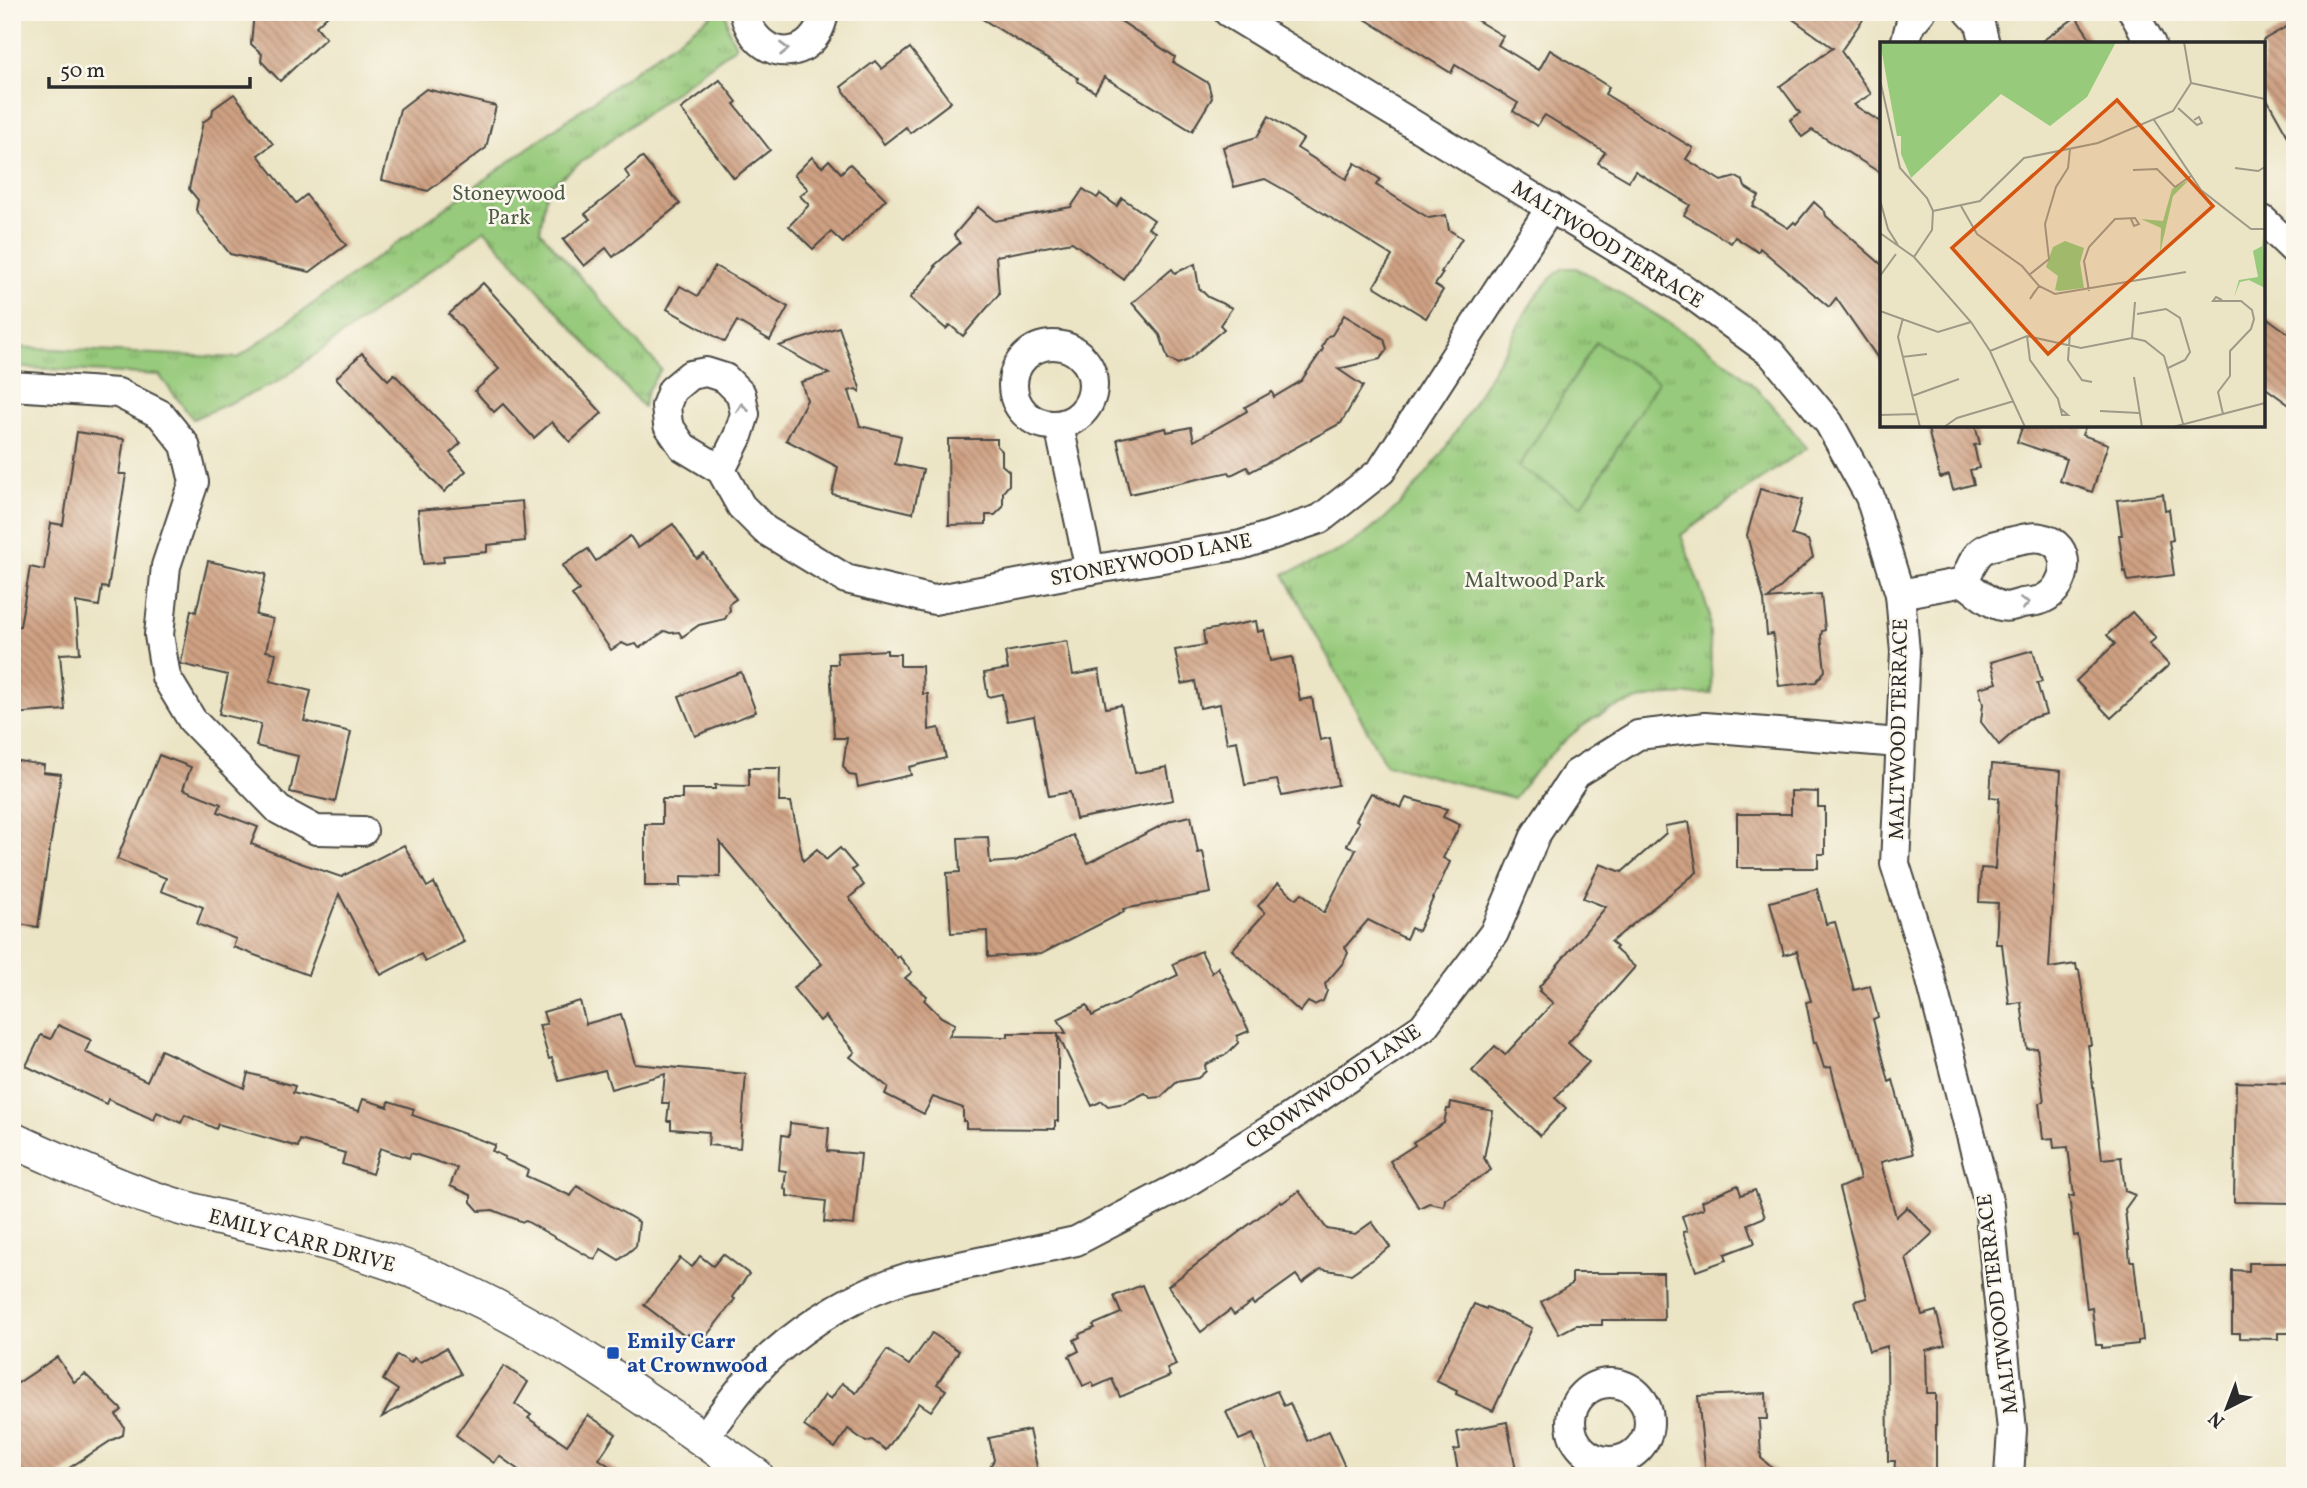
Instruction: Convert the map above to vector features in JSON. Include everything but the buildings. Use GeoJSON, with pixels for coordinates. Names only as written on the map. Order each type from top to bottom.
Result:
{"type":"FeatureCollection","features":[{"type":"Feature","properties":{"kind":"street"},"geometry":{"type":"LineString","coordinates":[[744,12],[747,27],[756,40],[770,49],[785,51],[801,48],[814,39],[822,26],[824,12]]}},
{"type":"Feature","properties":{"kind":"street","name":"MALTWOOD TERRACE"},"geometry":{"type":"LineString","coordinates":[[1227,12],[1684,289],[1771,352],[1829,424],[1870,497],[1900,594],[1905,652],[1895,864],[1927,965],[1989,1205],[2012,1430],[2009,1476]]}},
{"type":"Feature","properties":{"kind":"street"},"geometry":{"type":"LineString","coordinates":[[1906,42],[1910,25],[1921,12]]}},
{"type":"Feature","properties":{"kind":"street"},"geometry":{"type":"LineString","coordinates":[[2133,12],[2150,42]]}},
{"type":"Feature","properties":{"kind":"street","name":"STONEYWOOD LANE"},"geometry":{"type":"LineString","coordinates":[[721,470],[741,506],[765,530],[846,579],[934,600],[1241,545],[1320,519],[1381,471],[1550,207]]}},
{"type":"Feature","properties":{"kind":"street"},"geometry":{"type":"LineString","coordinates":[[2265,222],[2295,251]]}},
{"type":"Feature","properties":{"kind":"street"},"geometry":{"type":"LineString","coordinates":[[12,386],[118,393],[160,414],[186,445],[194,482],[166,566],[159,635],[166,677],[192,720],[279,810],[316,830],[363,831]]}},
{"type":"Feature","properties":{"kind":"street"},"geometry":{"type":"LineString","coordinates":[[1059,426],[1090,570]]}},
{"type":"Feature","properties":{"kind":"street"},"geometry":{"type":"LineString","coordinates":[[1900,594],[1964,582]]}},
{"type":"Feature","properties":{"kind":"street","name":"CROWNWOOD LANE"},"geometry":{"type":"LineString","coordinates":[[703,1439],[770,1357],[807,1327],[853,1299],[909,1276],[1076,1241],[1181,1186],[1289,1118],[1423,1027],[1494,933],[1535,834],[1576,774],[1638,735],[1705,727],[1899,743]]}},
{"type":"Feature","properties":{"kind":"street","name":"EMILY CARR DRIVE"},"geometry":{"type":"LineString","coordinates":[[12,1140],[187,1210],[325,1242],[445,1283],[551,1338],[757,1476]]}},
{"type":"Feature","properties":{"kind":"green space","name":"Stoneywood Park"},"geometry":{"type":"Polygon","coordinates":[[[716,12],[726,12],[728,29],[736,46],[547,188],[540,231],[661,369],[647,391],[643,407],[485,230],[278,382],[193,419],[159,375],[12,367],[12,347],[238,358],[716,12]]]}},
{"type":"Feature","properties":{"kind":"green space","name":"Maltwood Park"},"geometry":{"type":"Polygon","coordinates":[[[1563,268],[1576,268],[1590,275],[1687,334],[1725,361],[1760,392],[1806,448],[1681,535],[1709,612],[1712,694],[1674,695],[1616,707],[1567,739],[1539,767],[1514,798],[1385,764],[1284,574],[1351,544],[1400,504],[1457,430],[1537,295],[1563,268]]]}},
{"type":"Feature","properties":{"kind":"green space"},"geometry":{"type":"Polygon","coordinates":[[[1596,342],[1658,381],[1582,506],[1519,467],[1596,342]]]}},
{"type":"Feature","properties":{"kind":"place","name":"Emily Carr at Crownwood"},"geometry":{"type":"Point","coordinates":[613,1353]}}]}
